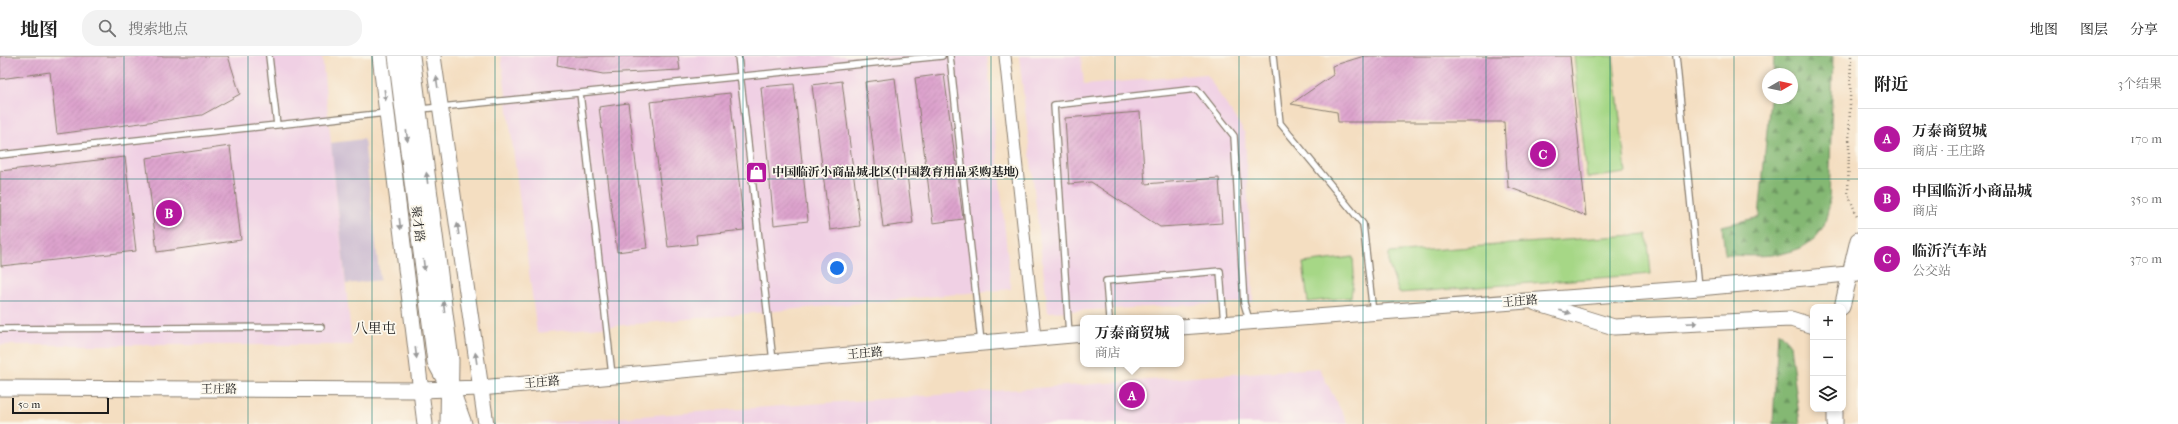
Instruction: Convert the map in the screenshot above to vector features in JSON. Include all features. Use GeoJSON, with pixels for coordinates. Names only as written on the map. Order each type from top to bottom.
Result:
{"type":"FeatureCollection","features":[{"type":"Feature","properties":{"kind":"main road","name":"聚才路"},"geometry":{"type":"LineString","coordinates":[[397,56],[400,111],[436,362],[450,388],[463,424]]}},
{"type":"Feature","properties":{"kind":"main road","name":"聚才路"},"geometry":{"type":"LineString","coordinates":[[400,111],[411,56]]}},
{"type":"Feature","properties":{"kind":"main road","name":"聚才路"},"geometry":{"type":"LineString","coordinates":[[449,424],[450,388]]}},
{"type":"Feature","properties":{"kind":"street"},"geometry":{"type":"LineString","coordinates":[[380,56],[400,111],[420,390],[425,424]]}},
{"type":"Feature","properties":{"kind":"street"},"geometry":{"type":"LineString","coordinates":[[433,56],[486,424]]}},
{"type":"Feature","properties":{"kind":"street"},"geometry":{"type":"LineString","coordinates":[[1005,56],[1035,337]]}},
{"type":"Feature","properties":{"kind":"street"},"geometry":{"type":"LineString","coordinates":[[1843,304],[1854,273],[1858,240]]}},
{"type":"Feature","properties":{"kind":"street","name":"王庄路"},"geometry":{"type":"LineString","coordinates":[[1184,327],[1699,288],[1854,273]]}},
{"type":"Feature","properties":{"kind":"street"},"geometry":{"type":"LineString","coordinates":[[1527,300],[1614,327],[1791,319],[1810,325]]}},
{"type":"Feature","properties":{"kind":"street","name":"王庄路"},"geometry":{"type":"LineString","coordinates":[[0,388],[420,390],[480,388],[1076,334]]}},
{"type":"Feature","properties":{"kind":"street"},"geometry":{"type":"LineString","coordinates":[[1835,412],[1835,424]]}},
{"type":"Feature","properties":{"kind":"lane"},"geometry":{"type":"LineString","coordinates":[[269,56],[277,125]]}},
{"type":"Feature","properties":{"kind":"lane"},"geometry":{"type":"LineString","coordinates":[[738,56],[773,361]]}},
{"type":"Feature","properties":{"kind":"lane"},"geometry":{"type":"LineString","coordinates":[[0,155],[400,111],[942,56]]}},
{"type":"Feature","properties":{"kind":"lane"},"geometry":{"type":"LineString","coordinates":[[950,56],[981,342]]}},
{"type":"Feature","properties":{"kind":"lane"},"geometry":{"type":"LineString","coordinates":[[1273,56],[1280,123],[1363,224],[1373,313]]}},
{"type":"Feature","properties":{"kind":"lane"},"geometry":{"type":"LineString","coordinates":[[1676,56],[1699,288]]}},
{"type":"Feature","properties":{"kind":"lane"},"geometry":{"type":"LineString","coordinates":[[1076,334],[1054,105],[1197,89],[1234,136],[1244,303],[1250,322]]}},
{"type":"Feature","properties":{"kind":"lane"},"geometry":{"type":"LineString","coordinates":[[580,93],[612,375]]}},
{"type":"Feature","properties":{"kind":"lane"},"geometry":{"type":"LineString","coordinates":[[1109,315],[1106,281],[1220,271],[1224,324]]}},
{"type":"Feature","properties":{"kind":"lane"},"geometry":{"type":"LineString","coordinates":[[0,329],[321,327]]}},
{"type":"Feature","properties":{"kind":"path"},"geometry":{"type":"LineString","coordinates":[[1851,56],[1848,194],[1858,218]]}},
{"type":"Feature","properties":{"kind":"shaded area"},"geometry":{"type":"Polygon","coordinates":[[[0,56],[322,56],[352,345],[0,345],[0,56]]]}},
{"type":"Feature","properties":{"kind":"shaded area","name":"中国临沂小商品城北区(中国教育用品采购基地)"},"geometry":{"type":"Polygon","coordinates":[[[501,56],[987,56],[1011,289],[537,333],[501,56]]]}},
{"type":"Feature","properties":{"kind":"shaded area"},"geometry":{"type":"Polygon","coordinates":[[[1019,56],[1081,56],[1084,85],[1206,74],[1245,133],[1253,302],[1048,312],[1019,56]]]}},
{"type":"Feature","properties":{"kind":"shaded area"},"geometry":{"type":"Polygon","coordinates":[[[364,139],[380,280],[346,284],[331,143],[364,139]]]}},
{"type":"Feature","properties":{"kind":"shaded area"},"geometry":{"type":"Polygon","coordinates":[[[1319,368],[1348,424],[541,424],[542,423],[1319,368]]]}},
{"type":"Feature","properties":{"kind":"green space"},"geometry":{"type":"Polygon","coordinates":[[[1574,56],[1613,56],[1626,173],[1587,178],[1574,56]]]}},
{"type":"Feature","properties":{"kind":"green space"},"geometry":{"type":"Polygon","coordinates":[[[1774,56],[1833,56],[1829,207],[1824,225],[1816,237],[1806,245],[1794,251],[1780,254],[1752,256],[1725,255],[1722,226],[1759,217],[1769,104],[1798,104],[1798,68],[1773,68],[1774,56]]]}},
{"type":"Feature","properties":{"kind":"green space"},"geometry":{"type":"Polygon","coordinates":[[[1647,234],[1651,274],[1399,293],[1389,265],[1389,253],[1647,234]]]}},
{"type":"Feature","properties":{"kind":"green space"},"geometry":{"type":"Polygon","coordinates":[[[1353,257],[1354,273],[1351,297],[1308,302],[1303,263],[1353,257]]]}},
{"type":"Feature","properties":{"kind":"green space"},"geometry":{"type":"Polygon","coordinates":[[[1778,331],[1790,345],[1800,424],[1773,424],[1778,331]]]}},
{"type":"Feature","properties":{"kind":"building"},"geometry":{"type":"Polygon","coordinates":[[[0,56],[228,56],[240,94],[202,115],[57,134],[50,72],[0,79],[0,56]]]}},
{"type":"Feature","properties":{"kind":"building"},"geometry":{"type":"Polygon","coordinates":[[[558,56],[678,56],[680,70],[603,74],[557,65],[558,56]]]}},
{"type":"Feature","properties":{"kind":"building"},"geometry":{"type":"Polygon","coordinates":[[[1364,56],[1570,56],[1586,216],[1508,187],[1504,122],[1338,122],[1337,112],[1291,104],[1333,75],[1332,66],[1364,56]]]}},
{"type":"Feature","properties":{"kind":"building"},"geometry":{"type":"Polygon","coordinates":[[[944,74],[963,219],[933,223],[915,78],[944,74]]]}},
{"type":"Feature","properties":{"kind":"building"},"geometry":{"type":"Polygon","coordinates":[[[895,78],[913,223],[883,227],[865,82],[895,78]]]}},
{"type":"Feature","properties":{"kind":"building"},"geometry":{"type":"Polygon","coordinates":[[[842,81],[860,226],[830,230],[812,85],[842,81]]]}},
{"type":"Feature","properties":{"kind":"building"},"geometry":{"type":"Polygon","coordinates":[[[794,84],[808,221],[774,225],[761,87],[794,84]]]}},
{"type":"Feature","properties":{"kind":"building"},"geometry":{"type":"Polygon","coordinates":[[[730,93],[744,230],[696,235],[697,244],[668,247],[650,102],[730,93]]]}},
{"type":"Feature","properties":{"kind":"building"},"geometry":{"type":"Polygon","coordinates":[[[628,103],[647,248],[617,252],[599,107],[628,103]]]}},
{"type":"Feature","properties":{"kind":"building"},"geometry":{"type":"Polygon","coordinates":[[[1140,112],[1145,184],[1219,178],[1222,223],[1160,227],[1091,182],[1069,184],[1065,118],[1140,112]]]}},
{"type":"Feature","properties":{"kind":"building"},"geometry":{"type":"Polygon","coordinates":[[[230,146],[241,240],[157,252],[146,158],[230,146]]]}},
{"type":"Feature","properties":{"kind":"building"},"geometry":{"type":"Polygon","coordinates":[[[125,157],[136,251],[1,266],[0,171],[125,157]]]}},
{"type":"Feature","properties":{"kind":"place","name":"临沂汽车站"},"geometry":{"type":"Point","coordinates":[1543,154]}},
{"type":"Feature","properties":{"kind":"place","name":"中国临沂小商品城北区(中国教育用品采购基地)"},"geometry":{"type":"Point","coordinates":[757,172]}},
{"type":"Feature","properties":{"kind":"place","name":"中国临沂小商品城"},"geometry":{"type":"Point","coordinates":[169,213]}},
{"type":"Feature","properties":{"kind":"place","name":"万泰商贸城"},"geometry":{"type":"Point","coordinates":[1132,395]}},
{"type":"Feature","properties":{"kind":"district","name":"八里屯"},"geometry":{"type":"Point","coordinates":[375,328]}}]}
